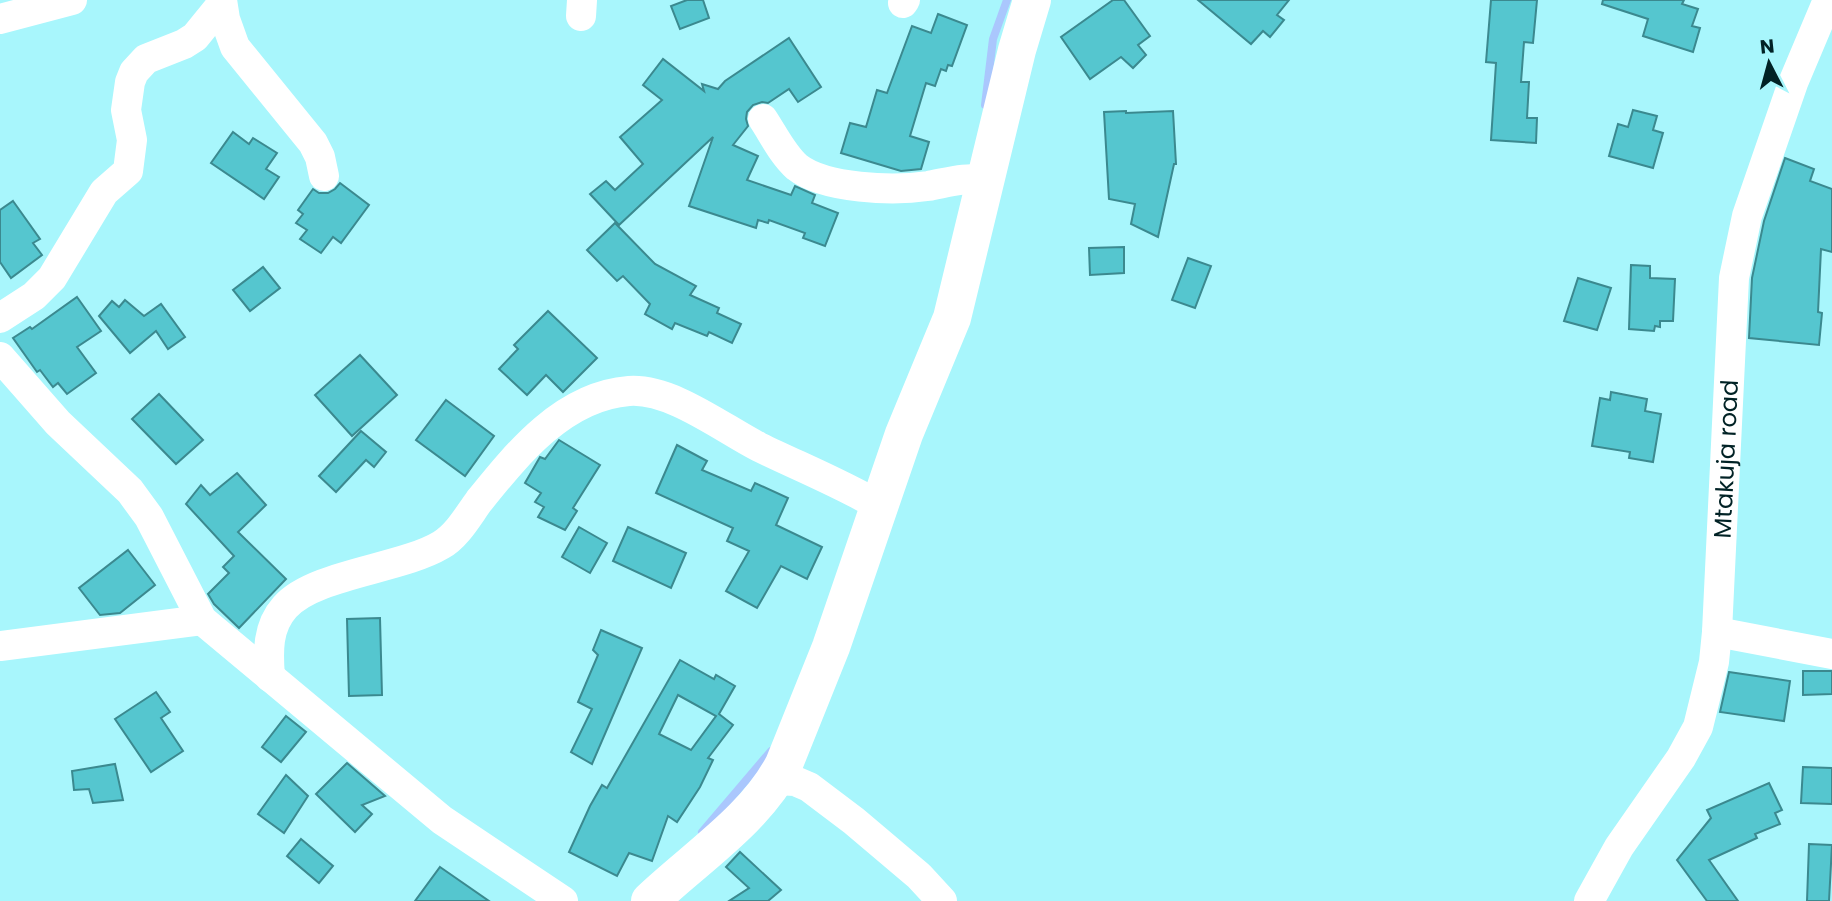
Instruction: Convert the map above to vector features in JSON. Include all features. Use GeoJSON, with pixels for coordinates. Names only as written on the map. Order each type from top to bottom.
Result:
{"type":"FeatureCollection","features":[{"type":"Feature","properties":{"kind":"street"},"geometry":{"type":"LineString","coordinates":[[0,19],[72,0]]}},
{"type":"Feature","properties":{"kind":"street"},"geometry":{"type":"LineString","coordinates":[[650,901],[741,820],[776,780],[831,647],[904,433],[952,318],[1017,50],[1032,0]]}},
{"type":"Feature","properties":{"kind":"street","name":"Mtakuja road"},"geometry":{"type":"LineString","coordinates":[[1589,901],[1619,847],[1681,758],[1698,727],[1714,662],[1717,632],[1734,278],[1747,216],[1793,83],[1828,0]]}},
{"type":"Feature","properties":{"kind":"street"},"geometry":{"type":"LineString","coordinates":[[221,3],[236,47],[313,143],[320,157],[324,176]]}},
{"type":"Feature","properties":{"kind":"street"},"geometry":{"type":"LineString","coordinates":[[0,318],[33,296],[52,278],[71,251],[104,192],[128,171],[132,140],[125,110],[134,72],[146,59],[195,37],[221,3]]}},
{"type":"Feature","properties":{"kind":"street"},"geometry":{"type":"LineString","coordinates":[[763,118],[797,167],[820,178],[848,186],[895,188],[975,178],[986,181]]}},
{"type":"Feature","properties":{"kind":"street"},"geometry":{"type":"LineString","coordinates":[[0,357],[58,423],[130,491],[149,517],[202,620],[442,820],[563,901]]}},
{"type":"Feature","properties":{"kind":"street"},"geometry":{"type":"LineString","coordinates":[[270,677],[270,638],[276,619],[286,605],[303,593],[411,558],[442,545],[459,528],[521,450],[567,413],[607,395],[630,391],[672,399],[757,446],[878,505]]}},
{"type":"Feature","properties":{"kind":"street"},"geometry":{"type":"LineString","coordinates":[[0,646],[202,620]]}},
{"type":"Feature","properties":{"kind":"street"},"geometry":{"type":"LineString","coordinates":[[1717,632],[1832,654]]}},
{"type":"Feature","properties":{"kind":"street"},"geometry":{"type":"LineString","coordinates":[[776,780],[795,781],[809,787],[919,876],[942,901]]}},
{"type":"Feature","properties":{"kind":"building"},"geometry":{"type":"Polygon","coordinates":[[[687,0],[703,0],[709,18],[680,29],[671,6],[687,0]]]}},
{"type":"Feature","properties":{"kind":"building"},"geometry":{"type":"Polygon","coordinates":[[[1113,0],[1124,0],[1150,36],[1138,45],[1146,55],[1133,68],[1121,57],[1090,79],[1061,37],[1113,0]]]}},
{"type":"Feature","properties":{"kind":"building"},"geometry":{"type":"Polygon","coordinates":[[[1198,0],[1289,0],[1277,15],[1284,20],[1270,37],[1263,31],[1251,44],[1198,0]]]}},
{"type":"Feature","properties":{"kind":"building"},"geometry":{"type":"Polygon","coordinates":[[[1491,0],[1537,0],[1533,43],[1524,42],[1521,82],[1529,82],[1527,118],[1537,118],[1536,143],[1491,140],[1496,63],[1486,62],[1491,0]]]}},
{"type":"Feature","properties":{"kind":"building"},"geometry":{"type":"Polygon","coordinates":[[[1603,0],[1684,0],[1682,4],[1698,9],[1692,26],[1700,28],[1693,52],[1643,36],[1648,19],[1602,4],[1603,0]]]}},
{"type":"Feature","properties":{"kind":"building"},"geometry":{"type":"Polygon","coordinates":[[[938,14],[967,25],[952,66],[948,65],[946,71],[941,69],[935,86],[926,83],[910,136],[929,142],[921,169],[901,171],[841,153],[850,123],[866,127],[877,90],[887,93],[912,26],[931,33],[938,14]]]}},
{"type":"Feature","properties":{"kind":"building"},"geometry":{"type":"Polygon","coordinates":[[[789,38],[821,87],[798,102],[789,89],[768,103],[753,105],[747,112],[748,126],[733,145],[758,156],[747,180],[791,195],[795,186],[815,195],[812,203],[838,213],[825,246],[803,238],[805,233],[769,220],[768,223],[758,220],[756,228],[689,206],[713,137],[619,225],[590,194],[606,181],[615,190],[643,164],[620,137],[662,100],[643,85],[663,59],[704,91],[702,84],[718,89],[725,81],[789,38]]]}},
{"type":"Feature","properties":{"kind":"building"},"geometry":{"type":"Polygon","coordinates":[[[1633,110],[1657,116],[1653,130],[1663,133],[1653,168],[1609,156],[1618,124],[1628,127],[1633,110]]]}},
{"type":"Feature","properties":{"kind":"building"},"geometry":{"type":"Polygon","coordinates":[[[1173,111],[1176,164],[1158,237],[1131,224],[1135,204],[1109,199],[1104,112],[1173,111]]]}},
{"type":"Feature","properties":{"kind":"building"},"geometry":{"type":"Polygon","coordinates":[[[233,132],[249,144],[253,138],[277,153],[266,169],[279,177],[264,199],[211,163],[233,132]]]}},
{"type":"Feature","properties":{"kind":"building"},"geometry":{"type":"Polygon","coordinates":[[[1785,158],[1814,169],[1810,181],[1832,189],[1832,252],[1821,249],[1818,312],[1822,313],[1819,345],[1749,338],[1752,278],[1764,221],[1785,158]]]}},
{"type":"Feature","properties":{"kind":"building"},"geometry":{"type":"Polygon","coordinates":[[[340,183],[369,205],[341,243],[333,237],[321,253],[300,239],[307,230],[296,223],[303,214],[298,210],[313,189],[319,193],[328,193],[340,183]]]}},
{"type":"Feature","properties":{"kind":"building"},"geometry":{"type":"Polygon","coordinates":[[[13,201],[40,239],[33,243],[42,255],[11,278],[0,262],[0,210],[13,201]]]}},
{"type":"Feature","properties":{"kind":"building"},"geometry":{"type":"Polygon","coordinates":[[[615,223],[655,264],[696,286],[690,295],[719,308],[717,313],[741,324],[732,343],[709,332],[707,336],[675,323],[672,329],[645,314],[650,304],[623,276],[617,281],[587,250],[615,223]]]}},
{"type":"Feature","properties":{"kind":"building"},"geometry":{"type":"Polygon","coordinates":[[[1124,247],[1124,273],[1090,275],[1089,248],[1124,247]]]}},
{"type":"Feature","properties":{"kind":"building"},"geometry":{"type":"Polygon","coordinates":[[[1188,258],[1211,266],[1195,308],[1172,300],[1188,258]]]}},
{"type":"Feature","properties":{"kind":"building"},"geometry":{"type":"Polygon","coordinates":[[[1631,265],[1650,266],[1650,278],[1675,279],[1673,321],[1660,321],[1660,327],[1655,326],[1654,331],[1629,329],[1631,265]]]}},
{"type":"Feature","properties":{"kind":"building"},"geometry":{"type":"Polygon","coordinates":[[[263,267],[280,288],[250,311],[233,290],[263,267]]]}},
{"type":"Feature","properties":{"kind":"building"},"geometry":{"type":"Polygon","coordinates":[[[1578,278],[1611,288],[1597,330],[1564,321],[1578,278]]]}},
{"type":"Feature","properties":{"kind":"building"},"geometry":{"type":"Polygon","coordinates":[[[77,297],[101,331],[77,347],[96,373],[67,394],[58,383],[53,387],[40,370],[37,372],[13,338],[30,327],[32,329],[77,297]]]}},
{"type":"Feature","properties":{"kind":"building"},"geometry":{"type":"Polygon","coordinates":[[[125,300],[144,316],[161,304],[185,337],[168,349],[156,331],[130,353],[99,316],[112,301],[119,307],[125,300]]]}},
{"type":"Feature","properties":{"kind":"building"},"geometry":{"type":"Polygon","coordinates":[[[548,311],[597,358],[563,392],[546,375],[527,395],[499,369],[518,349],[514,345],[548,311]]]}},
{"type":"Feature","properties":{"kind":"building"},"geometry":{"type":"Polygon","coordinates":[[[360,355],[397,395],[352,436],[315,395],[360,355]]]}},
{"type":"Feature","properties":{"kind":"building"},"geometry":{"type":"Polygon","coordinates":[[[1611,392],[1647,399],[1645,411],[1661,414],[1653,462],[1629,458],[1630,452],[1592,446],[1600,398],[1610,400],[1611,392]]]}},
{"type":"Feature","properties":{"kind":"building"},"geometry":{"type":"Polygon","coordinates":[[[159,394],[203,440],[176,464],[132,419],[159,394]]]}},
{"type":"Feature","properties":{"kind":"building"},"geometry":{"type":"Polygon","coordinates":[[[446,400],[494,436],[465,476],[416,440],[446,400]]]}},
{"type":"Feature","properties":{"kind":"building"},"geometry":{"type":"Polygon","coordinates":[[[361,431],[386,452],[374,467],[366,460],[336,492],[319,476],[361,431]]]}},
{"type":"Feature","properties":{"kind":"building"},"geometry":{"type":"Polygon","coordinates":[[[559,440],[600,465],[573,508],[577,511],[565,530],[538,517],[544,507],[535,502],[541,493],[525,483],[540,457],[545,459],[559,440]]]}},
{"type":"Feature","properties":{"kind":"building"},"geometry":{"type":"Polygon","coordinates":[[[677,445],[707,461],[702,470],[751,491],[755,483],[788,498],[776,525],[822,547],[807,579],[781,566],[757,608],[726,591],[749,551],[727,541],[733,528],[656,493],[677,445]]]}},
{"type":"Feature","properties":{"kind":"building"},"geometry":{"type":"Polygon","coordinates":[[[237,473],[266,505],[238,532],[286,579],[239,628],[214,604],[208,594],[229,573],[223,567],[234,556],[186,504],[201,485],[210,495],[237,473]]]}},
{"type":"Feature","properties":{"kind":"building"},"geometry":{"type":"Polygon","coordinates":[[[579,527],[607,543],[590,573],[562,557],[579,527]]]}},
{"type":"Feature","properties":{"kind":"building"},"geometry":{"type":"Polygon","coordinates":[[[628,527],[686,553],[671,588],[613,561],[628,527]]]}},
{"type":"Feature","properties":{"kind":"building"},"geometry":{"type":"Polygon","coordinates":[[[128,550],[155,585],[120,613],[100,615],[79,588],[128,550]]]}},
{"type":"Feature","properties":{"kind":"building"},"geometry":{"type":"Polygon","coordinates":[[[380,618],[382,695],[349,696],[347,619],[380,618]]]}},
{"type":"Feature","properties":{"kind":"building"},"geometry":{"type":"Polygon","coordinates":[[[601,630],[642,648],[592,764],[571,752],[592,709],[578,702],[598,655],[593,650],[601,630]]]}},
{"type":"Feature","properties":{"kind":"building"},"geometry":{"type":"Polygon","coordinates":[[[680,660],[714,679],[716,675],[735,686],[719,714],[733,725],[708,758],[713,760],[700,787],[677,822],[668,816],[652,861],[629,853],[617,876],[569,852],[602,785],[607,788],[680,660]],[[678,695],[659,734],[691,750],[716,716],[678,695]]]}},
{"type":"Feature","properties":{"kind":"building"},"geometry":{"type":"Polygon","coordinates":[[[1803,671],[1832,671],[1832,694],[1803,695],[1803,671]]]}},
{"type":"Feature","properties":{"kind":"building"},"geometry":{"type":"Polygon","coordinates":[[[1729,672],[1790,681],[1784,721],[1720,712],[1729,672]]]}},
{"type":"Feature","properties":{"kind":"building"},"geometry":{"type":"Polygon","coordinates":[[[156,692],[170,712],[161,718],[183,751],[151,772],[115,719],[156,692]]]}},
{"type":"Feature","properties":{"kind":"building"},"geometry":{"type":"Polygon","coordinates":[[[286,716],[306,732],[281,762],[262,747],[286,716]]]}},
{"type":"Feature","properties":{"kind":"building"},"geometry":{"type":"Polygon","coordinates":[[[347,763],[385,796],[362,805],[372,814],[355,832],[316,794],[347,763]]]}},
{"type":"Feature","properties":{"kind":"building"},"geometry":{"type":"Polygon","coordinates":[[[115,764],[123,800],[93,803],[89,789],[74,790],[72,771],[115,764]]]}},
{"type":"Feature","properties":{"kind":"building"},"geometry":{"type":"Polygon","coordinates":[[[1803,767],[1832,768],[1832,804],[1801,803],[1803,767]]]}},
{"type":"Feature","properties":{"kind":"building"},"geometry":{"type":"Polygon","coordinates":[[[286,775],[308,796],[284,833],[258,814],[286,775]]]}},
{"type":"Feature","properties":{"kind":"building"},"geometry":{"type":"Polygon","coordinates":[[[1769,783],[1782,810],[1775,813],[1780,824],[1755,834],[1757,838],[1709,860],[1738,901],[1707,901],[1677,860],[1711,818],[1707,810],[1769,783]]]}},
{"type":"Feature","properties":{"kind":"building"},"geometry":{"type":"Polygon","coordinates":[[[301,839],[333,866],[319,883],[287,856],[301,839]]]}},
{"type":"Feature","properties":{"kind":"building"},"geometry":{"type":"Polygon","coordinates":[[[1809,844],[1832,845],[1829,901],[1807,901],[1809,844]]]}},
{"type":"Feature","properties":{"kind":"building"},"geometry":{"type":"Polygon","coordinates":[[[740,852],[781,890],[768,901],[729,901],[749,888],[726,867],[740,852]]]}},
{"type":"Feature","properties":{"kind":"building"},"geometry":{"type":"Polygon","coordinates":[[[440,867],[489,901],[415,901],[440,867]]]}},
{"type":"Feature","properties":{"kind":"waterway"},"geometry":{"type":"LineString","coordinates":[[985,105],[993,39],[1007,0]]}},
{"type":"Feature","properties":{"kind":"waterway"},"geometry":{"type":"LineString","coordinates":[[702,832],[771,751]]}}]}
